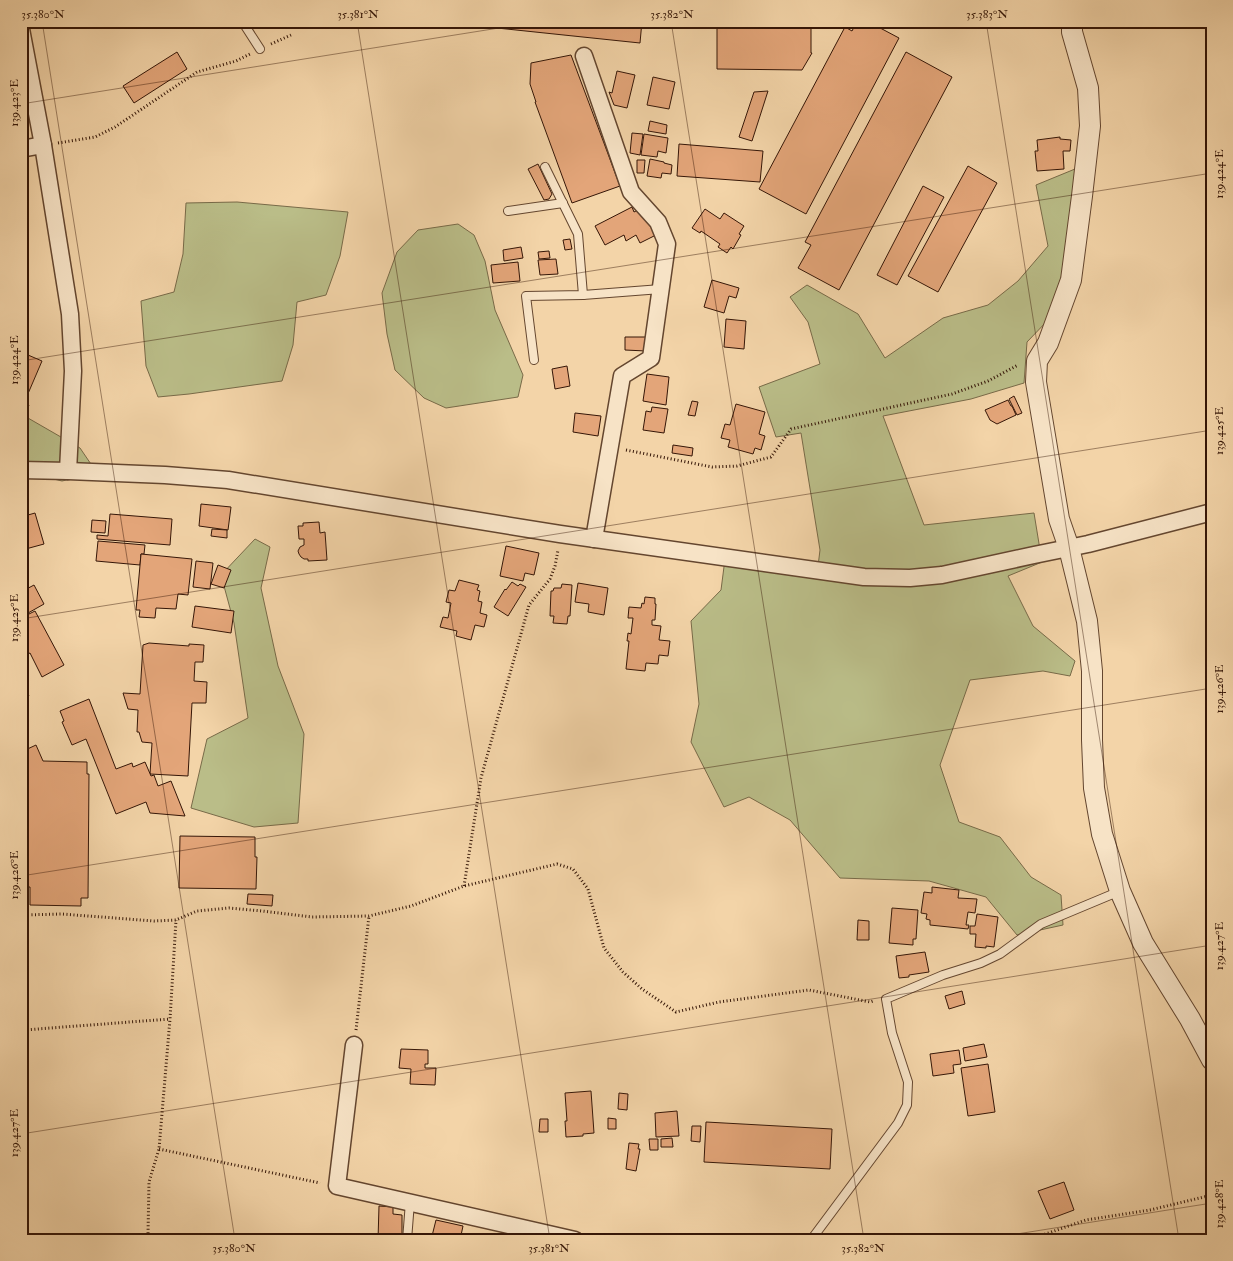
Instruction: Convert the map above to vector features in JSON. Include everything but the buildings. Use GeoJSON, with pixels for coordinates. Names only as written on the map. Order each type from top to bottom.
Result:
{"type":"FeatureCollection","features":[{"type":"Feature","properties":{"kind":"street"},"geometry":{"type":"LineString","coordinates":[[1072,21],[1072,32],[1088,88],[1090,126],[1071,280],[1048,343],[1037,361],[1036,382],[1059,519],[1069,548],[1086,621],[1092,671],[1094,788],[1102,834],[1120,892],[1143,943],[1190,1019],[1212,1060]]}},
{"type":"Feature","properties":{"kind":"street"},"geometry":{"type":"LineString","coordinates":[[21,30],[43,146],[70,314],[73,371],[68,471]]}},
{"type":"Feature","properties":{"kind":"street"},"geometry":{"type":"LineString","coordinates":[[584,56],[631,192],[658,222],[667,244],[652,358],[622,376],[594,539]]}},
{"type":"Feature","properties":{"kind":"street"},"geometry":{"type":"LineString","coordinates":[[21,149],[43,146]]}},
{"type":"Feature","properties":{"kind":"street"},"geometry":{"type":"LineString","coordinates":[[21,470],[165,475],[228,480],[560,534],[864,577],[910,578],[942,575],[1088,544],[1212,512]]}},
{"type":"Feature","properties":{"kind":"street"},"geometry":{"type":"LineString","coordinates":[[354,1045],[337,1186],[575,1240]]}},
{"type":"Feature","properties":{"kind":"lane"},"geometry":{"type":"LineString","coordinates":[[242,21],[260,49]]}},
{"type":"Feature","properties":{"kind":"lane"},"geometry":{"type":"LineString","coordinates":[[545,167],[578,234],[583,295]]}},
{"type":"Feature","properties":{"kind":"lane"},"geometry":{"type":"LineString","coordinates":[[508,211],[563,203]]}},
{"type":"Feature","properties":{"kind":"lane"},"geometry":{"type":"LineString","coordinates":[[534,360],[526,296],[583,295],[661,289]]}},
{"type":"Feature","properties":{"kind":"lane"},"geometry":{"type":"LineString","coordinates":[[811,1240],[898,1123],[907,1106],[908,1082],[892,1033],[886,999],[943,975],[981,963],[1000,954],[1041,924],[1120,892]]}},
{"type":"Feature","properties":{"kind":"lane"},"geometry":{"type":"LineString","coordinates":[[407,1240],[410,1202]]}},
{"type":"Feature","properties":{"kind":"path"},"geometry":{"type":"LineString","coordinates":[[43,146],[95,137],[115,127],[197,72],[236,61],[291,35]]}},
{"type":"Feature","properties":{"kind":"path"},"geometry":{"type":"LineString","coordinates":[[610,447],[712,467],[736,466],[771,457],[791,429],[952,394],[988,381],[1025,360],[1037,361]]}},
{"type":"Feature","properties":{"kind":"path"},"geometry":{"type":"LineString","coordinates":[[464,886],[481,778],[529,605],[550,579],[556,566],[560,534]]}},
{"type":"Feature","properties":{"kind":"path"},"geometry":{"type":"LineString","coordinates":[[21,915],[62,914],[154,921],[176,920],[197,911],[229,908],[312,917],[369,916],[411,906],[464,886],[557,864],[573,869],[588,889],[604,948],[623,972],[642,990],[676,1012],[720,1002],[809,990],[870,1002],[886,999]]}},
{"type":"Feature","properties":{"kind":"path"},"geometry":{"type":"LineString","coordinates":[[354,1045],[369,916]]}},
{"type":"Feature","properties":{"kind":"path"},"geometry":{"type":"LineString","coordinates":[[146,1240],[148,1234],[149,1182],[159,1149],[176,920]]}},
{"type":"Feature","properties":{"kind":"path"},"geometry":{"type":"LineString","coordinates":[[21,1032],[24,1030],[170,1019]]}},
{"type":"Feature","properties":{"kind":"path"},"geometry":{"type":"LineString","coordinates":[[159,1149],[337,1186]]}},
{"type":"Feature","properties":{"kind":"path"},"geometry":{"type":"LineString","coordinates":[[1028,1240],[1086,1220],[1150,1210],[1212,1195]]}},
{"type":"Feature","properties":{"kind":"green space"},"geometry":{"type":"Polygon","coordinates":[[[1075,169],[1080,174],[1070,245],[1050,318],[1027,342],[1024,383],[971,399],[883,416],[924,525],[1034,513],[1042,562],[1008,576],[1033,626],[1075,661],[1070,676],[1043,671],[970,680],[940,765],[959,822],[1000,837],[1031,877],[1061,895],[1063,925],[1017,935],[986,897],[929,881],[840,878],[790,820],[749,797],[724,807],[691,742],[699,704],[691,621],[721,590],[725,559],[817,574],[820,550],[801,433],[776,437],[759,387],[820,364],[808,322],[790,297],[807,285],[858,314],[885,358],[943,318],[988,305],[1018,281],[1048,246],[1036,185],[1075,169]]]}},
{"type":"Feature","properties":{"kind":"green space"},"geometry":{"type":"Polygon","coordinates":[[[237,202],[348,212],[340,256],[326,295],[297,302],[293,345],[282,381],[158,397],[146,366],[141,301],[174,292],[183,254],[186,203],[237,202]]]}},
{"type":"Feature","properties":{"kind":"green space"},"geometry":{"type":"Polygon","coordinates":[[[458,224],[474,235],[485,261],[495,310],[523,375],[518,397],[446,408],[424,398],[395,370],[387,334],[382,293],[397,252],[418,230],[458,224]]]}},
{"type":"Feature","properties":{"kind":"green space"},"geometry":{"type":"Polygon","coordinates":[[[21,414],[80,448],[97,473],[62,481],[21,471],[21,414]]]}},
{"type":"Feature","properties":{"kind":"green space"},"geometry":{"type":"Polygon","coordinates":[[[255,539],[270,547],[261,588],[278,666],[304,734],[298,823],[254,827],[191,808],[207,739],[248,718],[234,623],[221,575],[255,539]]]}}]}
